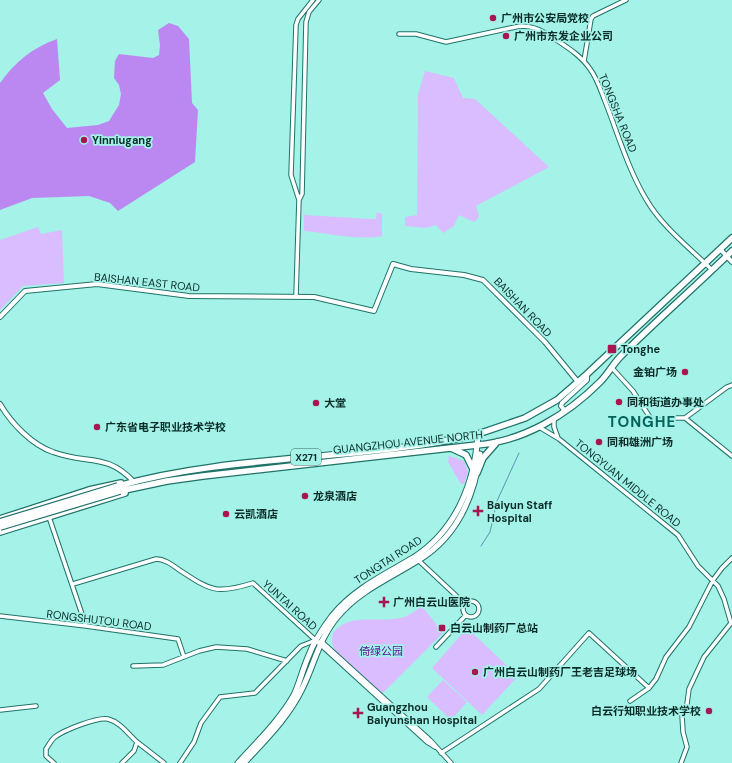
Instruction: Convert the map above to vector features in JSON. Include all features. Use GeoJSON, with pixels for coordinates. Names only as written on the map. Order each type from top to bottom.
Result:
{"type":"FeatureCollection","features":[{"type":"Feature","properties":{"kind":"main road","name":"GUANGZHOU AVENUE NORTH"},"geometry":{"type":"LineString","coordinates":[[2,530],[114,497],[135,485],[209,468],[404,446],[478,434],[516,422],[537,413],[557,400],[587,374],[732,238]]}},
{"type":"Feature","properties":{"kind":"main road","name":"GUANGZHOU AVENUE NORTH"},"geometry":{"type":"LineString","coordinates":[[0,520],[102,486],[135,485],[405,452],[479,445],[516,437],[539,427],[554,418],[594,388],[621,356],[732,251]]}},
{"type":"Feature","properties":{"kind":"main road","name":"TONGTAI ROAD"},"geometry":{"type":"LineString","coordinates":[[238,763],[289,703],[333,616],[349,598],[367,584],[435,548],[456,524],[466,507],[475,471],[479,445],[478,434]]}},
{"type":"Feature","properties":{"kind":"main road"},"geometry":{"type":"LineString","coordinates":[[449,447],[466,455],[475,471],[483,458],[498,442]]}},
{"type":"Feature","properties":{"kind":"main road"},"geometry":{"type":"LineString","coordinates":[[404,446],[405,452]]}},
{"type":"Feature","properties":{"kind":"main road"},"geometry":{"type":"LineString","coordinates":[[119,489],[2,530],[0,520],[119,489],[135,485]]}},
{"type":"Feature","properties":{"kind":"main road","name":"TONGTAI ROAD"},"geometry":{"type":"LineString","coordinates":[[244,763],[273,731],[292,706],[304,686],[319,642]]}},
{"type":"Feature","properties":{"kind":"street"},"geometry":{"type":"LineString","coordinates":[[296,296],[299,200],[291,175],[296,25],[298,19],[313,0]]}},
{"type":"Feature","properties":{"kind":"street"},"geometry":{"type":"LineString","coordinates":[[299,200],[302,194],[306,22],[309,12],[319,0]]}},
{"type":"Feature","properties":{"kind":"street"},"geometry":{"type":"LineString","coordinates":[[584,61],[591,19],[593,16],[626,0]]}},
{"type":"Feature","properties":{"kind":"street","name":"TONGSHA ROAD"},"geometry":{"type":"LineString","coordinates":[[399,34],[416,34],[446,42],[520,26],[532,26],[539,28],[568,48],[591,69],[631,170],[646,199],[666,224],[712,270]]}},
{"type":"Feature","properties":{"kind":"street"},"geometry":{"type":"LineString","coordinates":[[720,249],[732,262]]}},
{"type":"Feature","properties":{"kind":"street","name":"BAISHAN EAST ROAD"},"geometry":{"type":"LineString","coordinates":[[0,317],[25,292],[87,285],[110,285],[162,294],[199,297],[296,296],[328,300],[374,311],[393,264]]}},
{"type":"Feature","properties":{"kind":"street","name":"BAISHAN ROAD"},"geometry":{"type":"LineString","coordinates":[[393,264],[410,269],[464,275],[483,280],[544,342],[578,382]]}},
{"type":"Feature","properties":{"kind":"street"},"geometry":{"type":"LineString","coordinates":[[612,368],[633,391],[653,422],[671,418],[685,418],[727,387],[732,385]]}},
{"type":"Feature","properties":{"kind":"street"},"geometry":{"type":"LineString","coordinates":[[565,411],[561,406],[562,403],[587,380],[587,374]]}},
{"type":"Feature","properties":{"kind":"street"},"geometry":{"type":"LineString","coordinates":[[0,404],[10,419],[44,448],[64,456],[108,462],[122,470],[135,485]]}},
{"type":"Feature","properties":{"kind":"street"},"geometry":{"type":"LineString","coordinates":[[554,418],[554,427],[559,439]]}},
{"type":"Feature","properties":{"kind":"street"},"geometry":{"type":"LineString","coordinates":[[685,418],[732,456]]}},
{"type":"Feature","properties":{"kind":"street","name":"TONGYUAN MIDDLE ROAD"},"geometry":{"type":"LineString","coordinates":[[539,427],[559,439],[670,528],[685,545],[698,566],[714,580]]}},
{"type":"Feature","properties":{"kind":"street"},"geometry":{"type":"LineString","coordinates":[[49,517],[86,626]]}},
{"type":"Feature","properties":{"kind":"street"},"geometry":{"type":"LineString","coordinates":[[630,702],[649,688],[656,679],[666,658],[689,627],[714,580],[722,568],[732,558]]}},
{"type":"Feature","properties":{"kind":"street","name":"YUNTAI ROAD"},"geometry":{"type":"LineString","coordinates":[[73,584],[156,559],[164,560],[201,584],[216,590],[233,589],[252,583],[451,763]]}},
{"type":"Feature","properties":{"kind":"street"},"geometry":{"type":"LineString","coordinates":[[416,559],[465,604]]}},
{"type":"Feature","properties":{"kind":"street"},"geometry":{"type":"LineString","coordinates":[[682,763],[687,747],[683,732],[682,715],[687,704],[689,689],[704,657],[731,623],[724,599],[714,580]]}},
{"type":"Feature","properties":{"kind":"street"},"geometry":{"type":"LineString","coordinates":[[465,604],[473,601],[478,604],[480,609],[478,614],[474,617],[466,616]]}},
{"type":"Feature","properties":{"kind":"street"},"geometry":{"type":"LineString","coordinates":[[465,604],[463,609],[466,616]]}},
{"type":"Feature","properties":{"kind":"street","name":"RONGSHUTOU ROAD"},"geometry":{"type":"LineString","coordinates":[[0,616],[178,639],[184,657]]}},
{"type":"Feature","properties":{"kind":"street"},"geometry":{"type":"LineString","coordinates":[[436,647],[466,616]]}},
{"type":"Feature","properties":{"kind":"street"},"geometry":{"type":"LineString","coordinates":[[441,753],[539,689],[589,633],[649,688]]}},
{"type":"Feature","properties":{"kind":"street"},"geometry":{"type":"LineString","coordinates":[[180,763],[194,742],[201,723],[220,696],[255,693],[301,646],[319,642]]}},
{"type":"Feature","properties":{"kind":"street"},"geometry":{"type":"LineString","coordinates":[[133,666],[163,665],[199,651],[216,647],[247,649],[287,660]]}},
{"type":"Feature","properties":{"kind":"street"},"geometry":{"type":"LineString","coordinates":[[0,711],[36,706]]}},
{"type":"Feature","properties":{"kind":"street"},"geometry":{"type":"LineString","coordinates":[[54,763],[46,756],[46,749],[54,738],[63,732],[94,721],[106,719],[118,724],[137,742],[164,763]]}},
{"type":"Feature","properties":{"kind":"street"},"geometry":{"type":"LineString","coordinates":[[122,763],[134,751],[137,742]]}},
{"type":"Feature","properties":{"kind":"green space"},"geometry":{"type":"Polygon","coordinates":[[[425,71],[454,78],[463,98],[475,99],[549,167],[476,206],[479,217],[474,222],[459,215],[454,226],[443,233],[436,225],[426,228],[405,226],[405,217],[417,215],[418,94],[425,71]]]}},
{"type":"Feature","properties":{"kind":"green space"},"geometry":{"type":"Polygon","coordinates":[[[377,212],[382,214],[382,236],[363,238],[304,231],[304,215],[376,219],[377,212]]]}},
{"type":"Feature","properties":{"kind":"green space"},"geometry":{"type":"Polygon","coordinates":[[[38,227],[41,234],[62,230],[64,283],[23,286],[0,310],[0,240],[38,227]]]}},
{"type":"Feature","properties":{"kind":"green space"},"geometry":{"type":"Polygon","coordinates":[[[449,456],[464,461],[468,472],[464,484],[461,484],[448,462],[449,456]]]}},
{"type":"Feature","properties":{"kind":"green space","name":"倚绿公园"},"geometry":{"type":"Polygon","coordinates":[[[422,606],[443,633],[382,694],[336,652],[332,641],[333,633],[347,622],[355,620],[391,619],[403,617],[422,606]]]}},
{"type":"Feature","properties":{"kind":"green space","name":"广州白云山制药厂王老吉足球场"},"geometry":{"type":"Polygon","coordinates":[[[467,628],[518,676],[482,715],[432,668],[467,628]]]}},
{"type":"Feature","properties":{"kind":"green space"},"geometry":{"type":"Polygon","coordinates":[[[443,680],[467,702],[451,720],[427,697],[443,680]]]}},
{"type":"Feature","properties":{"kind":"shaded area"},"geometry":{"type":"Polygon","coordinates":[[[169,23],[178,26],[189,39],[192,103],[198,110],[195,162],[118,211],[110,203],[89,196],[32,198],[0,210],[0,83],[18,62],[32,51],[57,39],[60,80],[43,93],[52,109],[67,128],[98,125],[109,121],[119,105],[121,94],[119,85],[114,78],[115,61],[119,54],[153,58],[159,55],[160,45],[158,30],[169,23]]]}},
{"type":"Feature","properties":{"kind":"waterway"},"geometry":{"type":"LineString","coordinates":[[481,546],[490,532],[497,501],[519,453]]}},
{"type":"Feature","properties":{"kind":"place","name":"广州市公安局党校"},"geometry":{"type":"Point","coordinates":[493,18]}},
{"type":"Feature","properties":{"kind":"place","name":"广州市东发企业公司"},"geometry":{"type":"Point","coordinates":[506,36]}},
{"type":"Feature","properties":{"kind":"place","name":"Yinniugang"},"geometry":{"type":"Point","coordinates":[84,140]}},
{"type":"Feature","properties":{"kind":"place","name":"Tonghe"},"geometry":{"type":"Point","coordinates":[612,349]}},
{"type":"Feature","properties":{"kind":"place","name":"金铂广场"},"geometry":{"type":"Point","coordinates":[685,372]}},
{"type":"Feature","properties":{"kind":"place","name":"同和街道办事处"},"geometry":{"type":"Point","coordinates":[619,402]}},
{"type":"Feature","properties":{"kind":"place","name":"大堂"},"geometry":{"type":"Point","coordinates":[316,403]}},
{"type":"Feature","properties":{"kind":"place","name":"广东省电子职业技术学校"},"geometry":{"type":"Point","coordinates":[97,427]}},
{"type":"Feature","properties":{"kind":"place","name":"同和雄洲广场"},"geometry":{"type":"Point","coordinates":[599,442]}},
{"type":"Feature","properties":{"kind":"place","name":"龙泉酒店"},"geometry":{"type":"Point","coordinates":[305,496]}},
{"type":"Feature","properties":{"kind":"place","name":"Baiyun Staff Hospital"},"geometry":{"type":"Point","coordinates":[478,511]}},
{"type":"Feature","properties":{"kind":"place","name":"云凯酒店"},"geometry":{"type":"Point","coordinates":[226,514]}},
{"type":"Feature","properties":{"kind":"place","name":"广州白云山医院"},"geometry":{"type":"Point","coordinates":[384,602]}},
{"type":"Feature","properties":{"kind":"place","name":"白云山制药厂总站"},"geometry":{"type":"Point","coordinates":[442,628]}},
{"type":"Feature","properties":{"kind":"place","name":"广州白云山制药厂王老吉足球场"},"geometry":{"type":"Point","coordinates":[475,672]}},
{"type":"Feature","properties":{"kind":"place","name":"白云行知职业技术学校"},"geometry":{"type":"Point","coordinates":[709,711]}},
{"type":"Feature","properties":{"kind":"place","name":"Guangzhou Baiyunshan Hospital"},"geometry":{"type":"Point","coordinates":[358,713]}},
{"type":"Feature","properties":{"kind":"district","name":"TONGHE"},"geometry":{"type":"Point","coordinates":[642,422]}}]}
